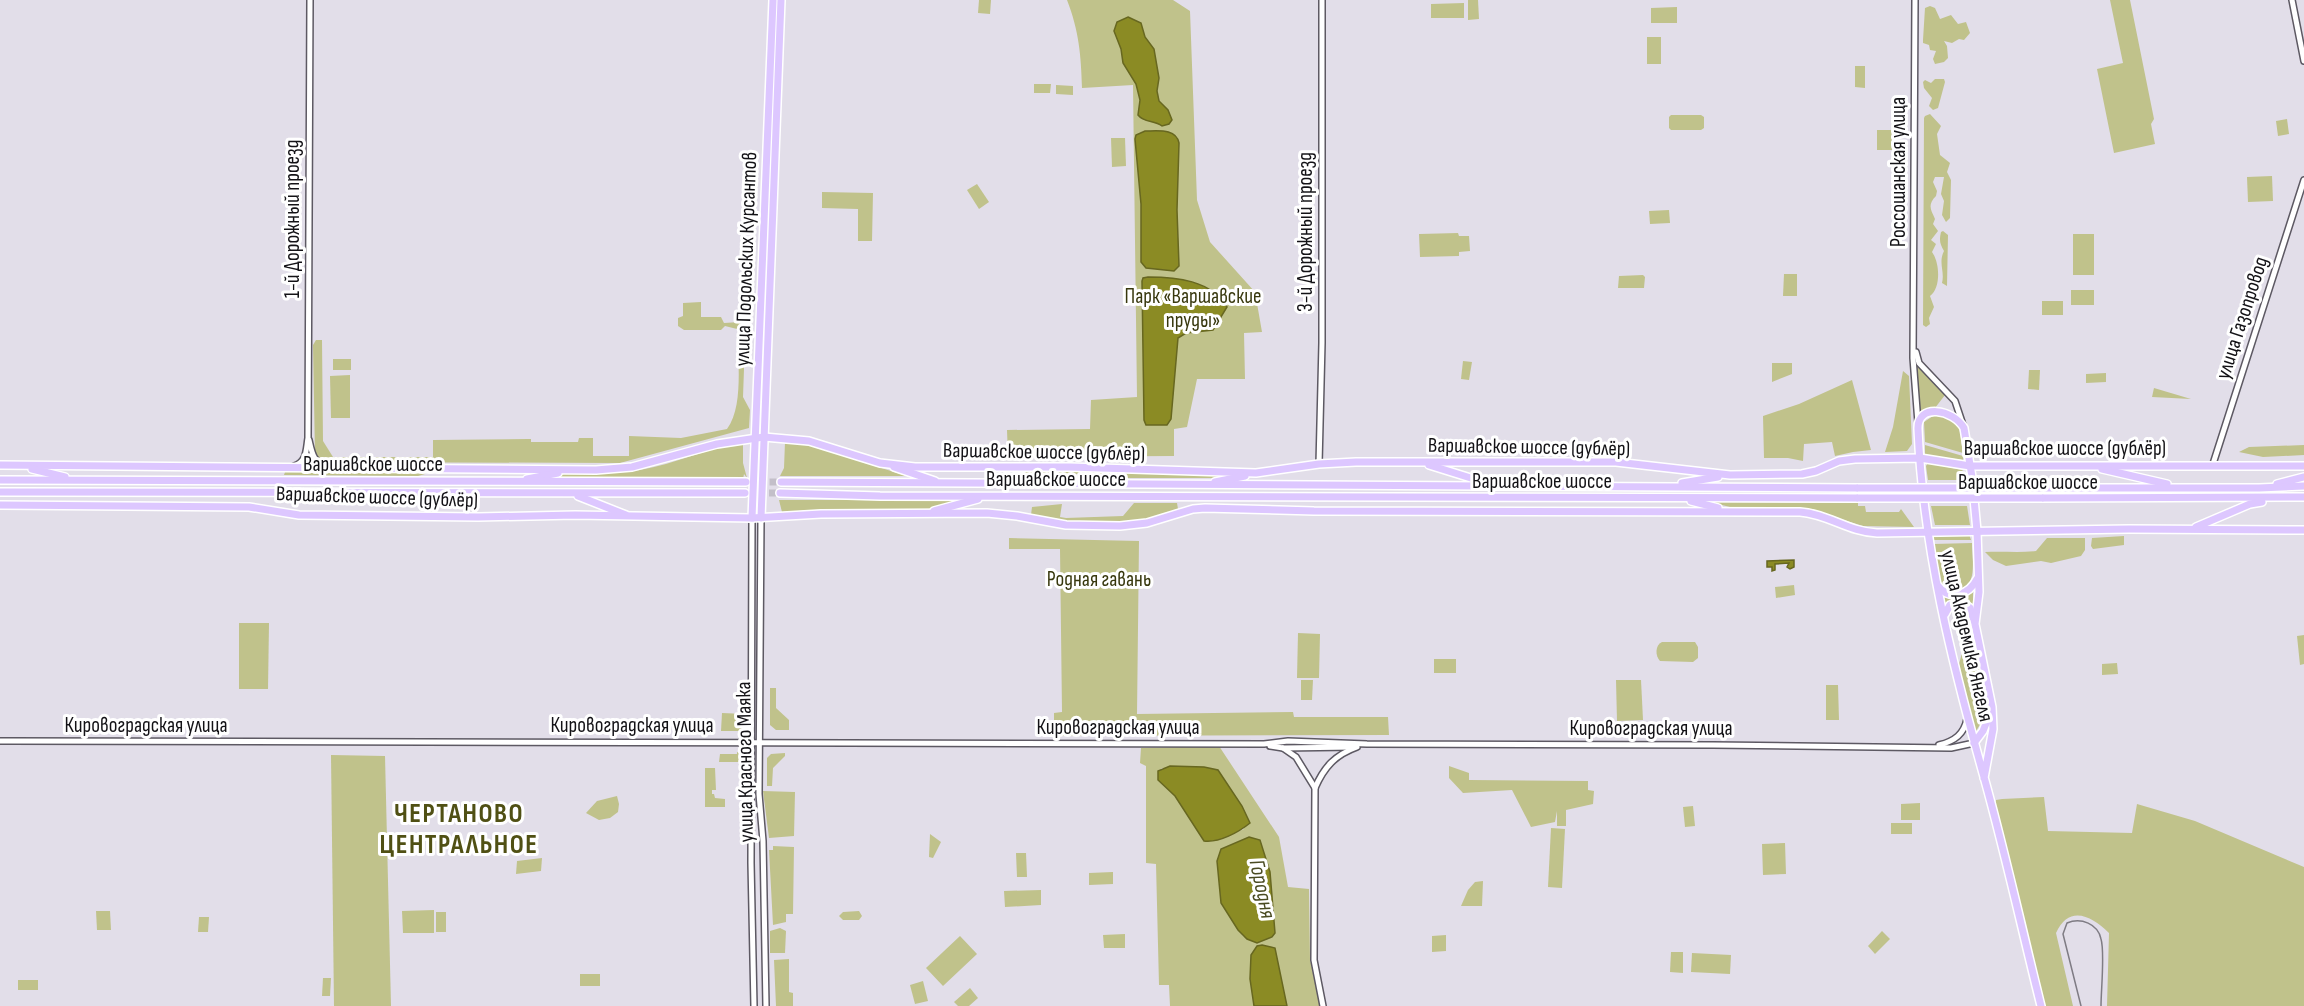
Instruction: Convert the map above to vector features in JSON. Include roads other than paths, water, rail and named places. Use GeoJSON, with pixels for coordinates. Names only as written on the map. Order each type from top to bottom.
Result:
{"type":"FeatureCollection","features":[{"type":"Feature","properties":{"kind":"main road","name":"улица Подольских Курсантов"},"geometry":{"type":"LineString","coordinates":[[757,518],[755,438],[773,0]]}},
{"type":"Feature","properties":{"kind":"main road","name":"улица Подольских Курсантов"},"geometry":{"type":"LineString","coordinates":[[757,518],[764,437],[781,0]]}},
{"type":"Feature","properties":{"kind":"main road"},"geometry":{"type":"LineString","coordinates":[[1918,423],[1921,417],[1927,414],[1946,413],[1956,418],[1964,428]]}},
{"type":"Feature","properties":{"kind":"main road","name":"Россошанская улица"},"geometry":{"type":"LineString","coordinates":[[1918,423],[1924,500]]}},
{"type":"Feature","properties":{"kind":"main road","name":"Россошанская улица"},"geometry":{"type":"LineString","coordinates":[[1964,428],[1970,466]]}},
{"type":"Feature","properties":{"kind":"main road","name":"Варшавское шоссе (дублёр)"},"geometry":{"type":"LineString","coordinates":[[755,438],[809,441],[880,463],[915,467],[1070,467],[1256,473],[1319,464],[1616,462],[1730,475],[1797,475],[1810,473],[1843,460],[1920,458],[1970,466],[2304,466]]}},
{"type":"Feature","properties":{"kind":"main road"},"geometry":{"type":"LineString","coordinates":[[513,482],[571,470],[632,467],[717,444],[755,438]]}},
{"type":"Feature","properties":{"kind":"main road"},"geometry":{"type":"LineString","coordinates":[[1418,462],[1494,486]]}},
{"type":"Feature","properties":{"kind":"main road"},"geometry":{"type":"LineString","coordinates":[[880,463],[940,483]]}},
{"type":"Feature","properties":{"kind":"main road","name":"Варшавское шоссе (дублёр)"},"geometry":{"type":"LineString","coordinates":[[0,465],[571,470]]}},
{"type":"Feature","properties":{"kind":"main road"},"geometry":{"type":"LineString","coordinates":[[18,466],[79,480]]}},
{"type":"Feature","properties":{"kind":"main road","name":"улица Академика Янгеля"},"geometry":{"type":"LineString","coordinates":[[1970,466],[1977,531],[1978,577],[1975,624],[1992,707],[1993,729],[1984,778]]}},
{"type":"Feature","properties":{"kind":"main road"},"geometry":{"type":"LineString","coordinates":[[2090,466],[2146,481],[2184,487]]}},
{"type":"Feature","properties":{"kind":"main road"},"geometry":{"type":"LineString","coordinates":[[1203,485],[1256,473]]}},
{"type":"Feature","properties":{"kind":"main road"},"geometry":{"type":"LineString","coordinates":[[1662,486],[1730,475]]}},
{"type":"Feature","properties":{"kind":"main road"},"geometry":{"type":"LineString","coordinates":[[2259,488],[2304,477]]}},
{"type":"Feature","properties":{"kind":"main road","name":"Варшавское шоссе"},"geometry":{"type":"LineString","coordinates":[[0,480],[746,482]]}},
{"type":"Feature","properties":{"kind":"main road","name":"Варшавское шоссе"},"geometry":{"type":"LineString","coordinates":[[781,482],[1858,488],[2304,486]]}},
{"type":"Feature","properties":{"kind":"main road","name":"Варшавское шоссе"},"geometry":{"type":"LineString","coordinates":[[0,493],[745,493]]}},
{"type":"Feature","properties":{"kind":"main road"},"geometry":{"type":"LineString","coordinates":[[567,493],[593,500],[619,513],[638,518]]}},
{"type":"Feature","properties":{"kind":"main road","name":"Варшавское шоссе"},"geometry":{"type":"LineString","coordinates":[[780,493],[1679,498],[2275,499],[2304,497]]}},
{"type":"Feature","properties":{"kind":"main road"},"geometry":{"type":"LineString","coordinates":[[920,514],[974,499],[1011,495]]}},
{"type":"Feature","properties":{"kind":"main road"},"geometry":{"type":"LineString","coordinates":[[1679,498],[1732,511]]}},
{"type":"Feature","properties":{"kind":"main road"},"geometry":{"type":"LineString","coordinates":[[2191,529],[2250,504],[2275,499]]}},
{"type":"Feature","properties":{"kind":"main road","name":"улица Академика Янгеля"},"geometry":{"type":"LineString","coordinates":[[1924,500],[1937,584],[1967,718],[2041,1006]]}},
{"type":"Feature","properties":{"kind":"main road","name":"Варшавское шоссе (дублёр)"},"geometry":{"type":"LineString","coordinates":[[0,505],[249,507],[299,515],[478,517],[586,515],[638,518],[757,518],[821,514],[987,513],[1066,525],[1120,526],[1147,523],[1193,509],[1205,508],[1325,511],[1732,511],[1811,512],[1864,532],[2304,530]]}},
{"type":"Feature","properties":{"kind":"main road"},"geometry":{"type":"LineString","coordinates":[[1937,584],[1944,592],[1954,595],[1969,590],[1978,577]]}},
{"type":"Feature","properties":{"kind":"main road"},"geometry":{"type":"LineString","coordinates":[[1944,616],[1950,605],[1964,604],[1970,608],[1975,624]]}},
{"type":"Feature","properties":{"kind":"main road"},"geometry":{"type":"LineString","coordinates":[[1974,744],[1987,723],[1992,707]]}},
{"type":"Feature","properties":{"kind":"street","name":"1-й Дорожный проезд"},"geometry":{"type":"LineString","coordinates":[[308,438],[310,0]]}},
{"type":"Feature","properties":{"kind":"street","name":"3-й Дорожный проезд"},"geometry":{"type":"LineString","coordinates":[[1319,464],[1322,343],[1322,0]]}},
{"type":"Feature","properties":{"kind":"street","name":"Россошанская улица"},"geometry":{"type":"LineString","coordinates":[[1915,0],[1914,344],[1918,423]]}},
{"type":"Feature","properties":{"kind":"street"},"geometry":{"type":"LineString","coordinates":[[2292,0],[2304,61]]}},
{"type":"Feature","properties":{"kind":"street","name":"улица Газопровод"},"geometry":{"type":"LineString","coordinates":[[2212,466],[2304,180]]}},
{"type":"Feature","properties":{"kind":"street","name":"Россошанская улица"},"geometry":{"type":"LineString","coordinates":[[1914,344],[1919,363],[1955,401],[1964,428]]}},
{"type":"Feature","properties":{"kind":"street"},"geometry":{"type":"LineString","coordinates":[[284,468],[302,462],[308,438]]}},
{"type":"Feature","properties":{"kind":"street"},"geometry":{"type":"LineString","coordinates":[[308,438],[316,462],[337,468]]}},
{"type":"Feature","properties":{"kind":"street","name":"улица Красного Маяка"},"geometry":{"type":"LineString","coordinates":[[757,518],[759,794],[763,841],[766,1006]]}},
{"type":"Feature","properties":{"kind":"street","name":"улица Красного Маяка"},"geometry":{"type":"LineString","coordinates":[[754,1006],[752,741],[757,518]]}},
{"type":"Feature","properties":{"kind":"street","name":"Кировоградская улица"},"geometry":{"type":"LineString","coordinates":[[1935,746],[1956,739],[1964,731],[1967,718]]}},
{"type":"Feature","properties":{"kind":"street","name":"Кировоградская улица"},"geometry":{"type":"LineString","coordinates":[[0,741],[453,743],[759,741],[1264,744],[1306,741],[1367,744],[1958,747],[1974,744]]}},
{"type":"Feature","properties":{"kind":"street"},"geometry":{"type":"LineString","coordinates":[[1296,757],[1299,747],[1306,741]]}},
{"type":"Feature","properties":{"kind":"street"},"geometry":{"type":"LineString","coordinates":[[1330,742],[1334,748],[1334,758]]}},
{"type":"Feature","properties":{"kind":"street","name":"Кировоградская улица"},"geometry":{"type":"LineString","coordinates":[[1264,744],[1282,748],[1357,747],[1367,744]]}},
{"type":"Feature","properties":{"kind":"street"},"geometry":{"type":"LineString","coordinates":[[1323,1006],[1314,960],[1315,788],[1322,772],[1334,758],[1357,747]]}},
{"type":"Feature","properties":{"kind":"street"},"geometry":{"type":"LineString","coordinates":[[1282,748],[1296,757],[1315,788]]}},
{"type":"Feature","properties":{"kind":"street"},"geometry":{"type":"LineString","coordinates":[[1306,771],[1311,775],[1322,772]]}},
{"type":"Feature","properties":{"kind":"water"},"geometry":{"type":"Polygon","coordinates":[[[1128,17],[1141,23],[1145,37],[1154,49],[1159,78],[1157,91],[1159,101],[1168,110],[1172,120],[1169,124],[1162,126],[1138,115],[1140,100],[1136,84],[1123,63],[1121,49],[1114,31],[1117,22],[1128,17]]]}},
{"type":"Feature","properties":{"kind":"water"},"geometry":{"type":"Polygon","coordinates":[[[1145,131],[1170,133],[1177,138],[1179,143],[1177,210],[1179,266],[1174,271],[1146,268],[1141,262],[1141,204],[1135,139],[1136,135],[1145,131]]]}},
{"type":"Feature","properties":{"kind":"water"},"geometry":{"type":"Polygon","coordinates":[[[1143,278],[1192,282],[1212,291],[1227,307],[1213,330],[1186,333],[1178,338],[1171,419],[1167,425],[1146,425],[1144,420],[1142,281],[1143,278]]]}},
{"type":"Feature","properties":{"kind":"water"},"geometry":{"type":"Polygon","coordinates":[[[1794,560],[1794,567],[1790,569],[1787,567],[1789,563],[1775,564],[1775,570],[1772,571],[1772,567],[1767,567],[1767,561],[1794,560]]]}},
{"type":"Feature","properties":{"kind":"water"},"geometry":{"type":"Polygon","coordinates":[[[1170,766],[1204,767],[1218,770],[1242,806],[1250,823],[1229,836],[1204,841],[1175,796],[1158,780],[1158,771],[1170,766]]]}},
{"type":"Feature","properties":{"kind":"water","name":"Городня"},"geometry":{"type":"Polygon","coordinates":[[[1249,837],[1260,840],[1270,872],[1275,933],[1272,937],[1257,943],[1247,939],[1238,930],[1221,903],[1217,861],[1221,849],[1249,837]]]}},
{"type":"Feature","properties":{"kind":"water"},"geometry":{"type":"Polygon","coordinates":[[[1257,946],[1275,948],[1287,1006],[1254,1006],[1250,979],[1251,955],[1257,946]]]}},
{"type":"Feature","properties":{"kind":"tunnel"},"geometry":{"type":"LineString","coordinates":[[759,482],[781,482]]}},
{"type":"Feature","properties":{"kind":"tunnel"},"geometry":{"type":"LineString","coordinates":[[748,493],[780,493]]}},
{"type":"Feature","properties":{"kind":"tram line"},"geometry":{"type":"LineString","coordinates":[[2081,1006],[2063,934],[2067,923],[2072,921],[2083,921],[2093,926],[2101,939],[2103,962],[2101,1006]]}},
{"type":"Feature","properties":{"kind":"district","name":"ЧЕРТАНОВО ЦЕНТРАЛЬНОЕ"},"geometry":{"type":"Point","coordinates":[459,830]}},
{"type":"Feature","properties":{"kind":"park label","name":"Парк «Варшавские пруды»"},"geometry":{"type":"Point","coordinates":[1193,308]}},
{"type":"Feature","properties":{"kind":"park label","name":"Родная гавань"},"geometry":{"type":"Point","coordinates":[1099,579]}}]}
